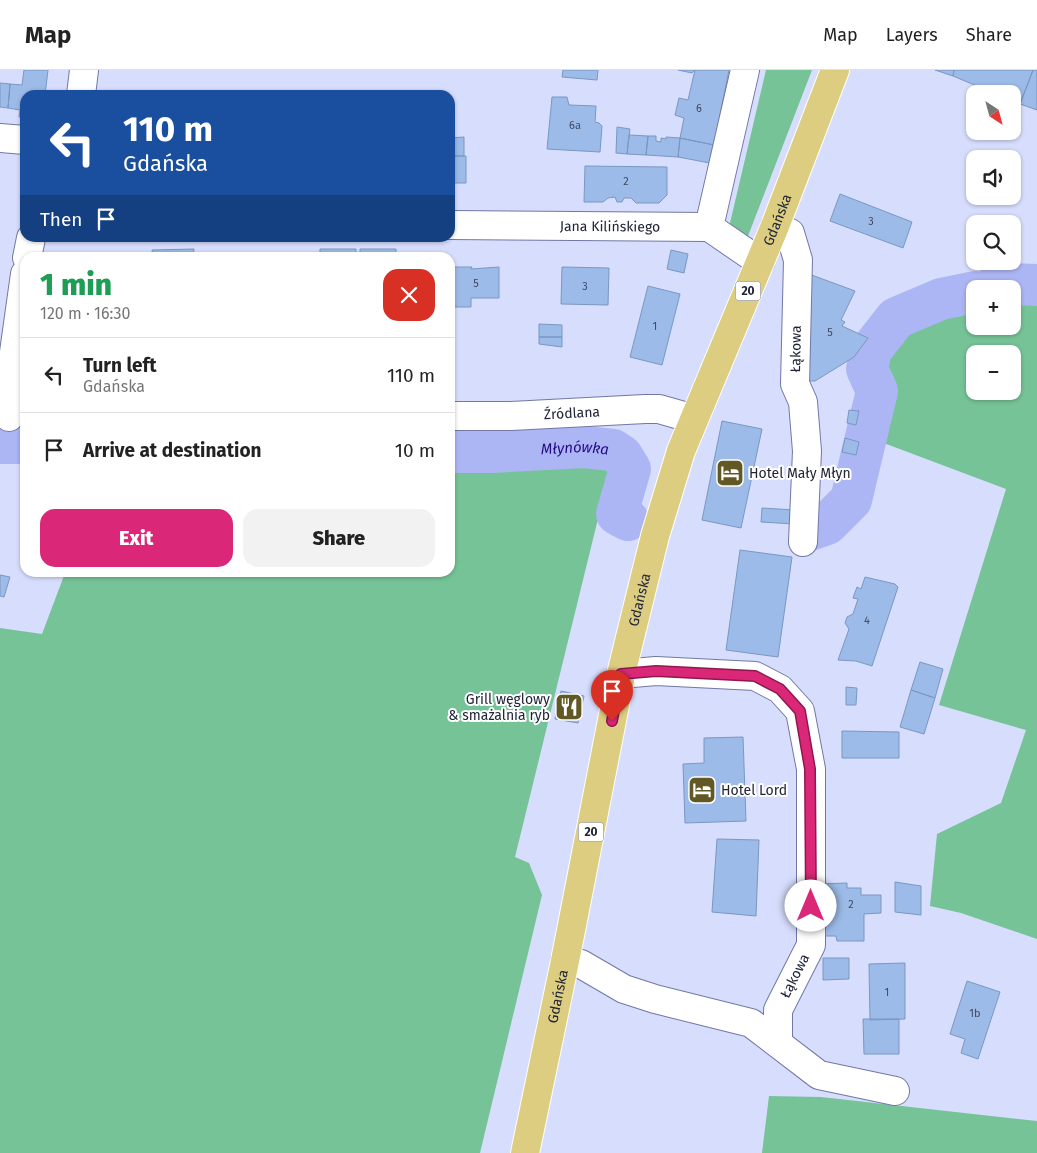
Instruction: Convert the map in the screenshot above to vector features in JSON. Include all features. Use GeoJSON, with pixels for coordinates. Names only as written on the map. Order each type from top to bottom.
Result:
{"type":"FeatureCollection","features":[{"type":"Feature","properties":{"kind":"main road","name":"Gdańska"},"geometry":{"type":"LineString","coordinates":[[525,1153],[621,674],[655,536],[681,451],[775,226],[835,70]]}},
{"type":"Feature","properties":{"kind":"street"},"geometry":{"type":"LineString","coordinates":[[82,90],[84,70]]}},
{"type":"Feature","properties":{"kind":"street"},"geometry":{"type":"LineString","coordinates":[[746,70],[709,227],[760,262]]}},
{"type":"Feature","properties":{"kind":"street"},"geometry":{"type":"LineString","coordinates":[[0,138],[20,140]]}},
{"type":"Feature","properties":{"kind":"street","name":"Jana Kilińskiego"},"geometry":{"type":"LineString","coordinates":[[455,225],[709,227]]}},
{"type":"Feature","properties":{"kind":"street","name":"Łąkowa"},"geometry":{"type":"LineString","coordinates":[[775,226],[790,233],[798,260],[795,384],[803,402],[807,452],[803,542]]}},
{"type":"Feature","properties":{"kind":"street"},"geometry":{"type":"LineString","coordinates":[[11,417],[9,388],[20,310]]}},
{"type":"Feature","properties":{"kind":"street","name":"Źródlana"},"geometry":{"type":"LineString","coordinates":[[455,416],[511,416],[645,409],[659,410],[694,419]]}},
{"type":"Feature","properties":{"kind":"street","name":"Łąkowa"},"geometry":{"type":"LineString","coordinates":[[621,674],[656,671],[755,676],[780,689],[800,711],[810,769],[811,945],[778,1010],[778,1043]]}},
{"type":"Feature","properties":{"kind":"street"},"geometry":{"type":"LineString","coordinates":[[565,961],[582,964],[624,989],[655,999],[751,1023],[820,1076],[895,1092]]}},
{"type":"Feature","properties":{"kind":"green space"},"geometry":{"type":"Polygon","coordinates":[[[766,70],[812,70],[748,236],[744,236],[734,232],[730,223],[766,70]]]}},
{"type":"Feature","properties":{"kind":"green space"},"geometry":{"type":"Polygon","coordinates":[[[1037,303],[1037,939],[961,913],[930,906],[937,834],[1001,803],[1026,730],[939,705],[1006,489],[881,442],[891,388],[882,366],[905,330],[966,312],[966,335],[1021,335],[1021,304],[1037,303]]]}},
{"type":"Feature","properties":{"kind":"green space"},"geometry":{"type":"Polygon","coordinates":[[[455,462],[598,462],[610,470],[515,857],[529,863],[542,895],[480,1153],[0,1153],[0,628],[42,634],[63,577],[455,577],[455,462]]]}},
{"type":"Feature","properties":{"kind":"green space"},"geometry":{"type":"Polygon","coordinates":[[[769,1096],[821,1097],[1037,1121],[1037,1153],[762,1153],[769,1096]]]}},
{"type":"Feature","properties":{"kind":"building"},"geometry":{"type":"Polygon","coordinates":[[[24,70],[48,70],[46,90],[20,90],[20,110],[8,108],[10,84],[22,85],[24,70]]]}},
{"type":"Feature","properties":{"kind":"building"},"geometry":{"type":"Polygon","coordinates":[[[563,70],[598,70],[597,80],[562,77],[563,70]]]}},
{"type":"Feature","properties":{"kind":"building"},"geometry":{"type":"Polygon","coordinates":[[[678,70],[695,70],[692,73],[678,70]]]}},
{"type":"Feature","properties":{"kind":"building"},"geometry":{"type":"Polygon","coordinates":[[[695,70],[729,70],[714,145],[680,138],[684,118],[675,115],[679,98],[688,100],[695,70]]]}},
{"type":"Feature","properties":{"kind":"building"},"geometry":{"type":"Polygon","coordinates":[[[935,70],[954,70],[953,76],[935,70]]]}},
{"type":"Feature","properties":{"kind":"building"},"geometry":{"type":"Polygon","coordinates":[[[954,70],[1033,70],[1021,101],[1021,85],[974,85],[953,76],[954,70]]]}},
{"type":"Feature","properties":{"kind":"building"},"geometry":{"type":"Polygon","coordinates":[[[1033,70],[1037,70],[1037,110],[1021,104],[1033,70]]]}},
{"type":"Feature","properties":{"kind":"building"},"geometry":{"type":"Polygon","coordinates":[[[0,83],[10,84],[8,108],[0,107],[0,83]]]}},
{"type":"Feature","properties":{"kind":"building"},"geometry":{"type":"Polygon","coordinates":[[[552,97],[567,97],[569,105],[596,106],[595,122],[602,126],[600,152],[547,149],[552,97]]]}},
{"type":"Feature","properties":{"kind":"building"},"geometry":{"type":"Polygon","coordinates":[[[617,127],[630,129],[627,154],[616,153],[617,127]]]}},
{"type":"Feature","properties":{"kind":"building"},"geometry":{"type":"Polygon","coordinates":[[[629,135],[648,136],[646,155],[627,154],[629,135]]]}},
{"type":"Feature","properties":{"kind":"building"},"geometry":{"type":"Polygon","coordinates":[[[648,136],[656,136],[656,141],[661,142],[661,138],[680,138],[678,157],[646,155],[648,136]]]}},
{"type":"Feature","properties":{"kind":"building"},"geometry":{"type":"Polygon","coordinates":[[[464,137],[464,156],[455,156],[455,138],[464,137]]]}},
{"type":"Feature","properties":{"kind":"building"},"geometry":{"type":"Polygon","coordinates":[[[680,138],[714,145],[710,163],[678,157],[680,138]]]}},
{"type":"Feature","properties":{"kind":"building"},"geometry":{"type":"Polygon","coordinates":[[[455,156],[466,156],[466,183],[455,183],[455,156]]]}},
{"type":"Feature","properties":{"kind":"building"},"geometry":{"type":"Polygon","coordinates":[[[585,166],[667,167],[667,195],[659,203],[636,203],[631,198],[624,198],[622,202],[617,202],[615,197],[608,198],[603,202],[584,202],[585,166]]]}},
{"type":"Feature","properties":{"kind":"building"},"geometry":{"type":"Polygon","coordinates":[[[840,194],[912,222],[903,248],[830,221],[840,194]]]}},
{"type":"Feature","properties":{"kind":"building"},"geometry":{"type":"Polygon","coordinates":[[[194,249],[194,252],[152,252],[152,250],[194,249]]]}},
{"type":"Feature","properties":{"kind":"building"},"geometry":{"type":"Polygon","coordinates":[[[320,249],[356,249],[356,252],[320,252],[320,249]]]}},
{"type":"Feature","properties":{"kind":"building"},"geometry":{"type":"Polygon","coordinates":[[[360,249],[396,249],[396,252],[360,252],[360,249]]]}},
{"type":"Feature","properties":{"kind":"building"},"geometry":{"type":"Polygon","coordinates":[[[671,250],[688,254],[684,273],[667,269],[671,250]]]}},
{"type":"Feature","properties":{"kind":"building"},"geometry":{"type":"Polygon","coordinates":[[[455,267],[472,267],[471,269],[499,267],[499,298],[471,298],[471,307],[455,307],[455,267]]]}},
{"type":"Feature","properties":{"kind":"building"},"geometry":{"type":"Polygon","coordinates":[[[562,267],[609,268],[608,305],[561,304],[562,267]]]}},
{"type":"Feature","properties":{"kind":"building"},"geometry":{"type":"Polygon","coordinates":[[[809,274],[855,291],[841,320],[845,322],[842,326],[868,338],[854,357],[815,381],[800,381],[809,274]]]}},
{"type":"Feature","properties":{"kind":"building"},"geometry":{"type":"Polygon","coordinates":[[[648,286],[680,294],[662,365],[630,357],[648,286]]]}},
{"type":"Feature","properties":{"kind":"building"},"geometry":{"type":"Polygon","coordinates":[[[539,324],[562,325],[562,337],[539,337],[539,324]]]}},
{"type":"Feature","properties":{"kind":"building"},"geometry":{"type":"Polygon","coordinates":[[[539,337],[562,337],[562,347],[539,344],[539,337]]]}},
{"type":"Feature","properties":{"kind":"building"},"geometry":{"type":"Polygon","coordinates":[[[849,410],[859,411],[856,425],[847,423],[849,410]]]}},
{"type":"Feature","properties":{"kind":"building"},"geometry":{"type":"Polygon","coordinates":[[[722,421],[762,429],[741,528],[702,520],[722,421]]]}},
{"type":"Feature","properties":{"kind":"building"},"geometry":{"type":"Polygon","coordinates":[[[845,438],[859,442],[856,455],[842,452],[845,438]]]}},
{"type":"Feature","properties":{"kind":"building"},"geometry":{"type":"Polygon","coordinates":[[[762,508],[795,510],[794,524],[761,522],[762,508]]]}},
{"type":"Feature","properties":{"kind":"building"},"geometry":{"type":"Polygon","coordinates":[[[740,550],[792,557],[778,657],[726,650],[740,550]]]}},
{"type":"Feature","properties":{"kind":"building"},"geometry":{"type":"Polygon","coordinates":[[[0,575],[10,577],[4,597],[0,596],[0,575]]]}},
{"type":"Feature","properties":{"kind":"building"},"geometry":{"type":"Polygon","coordinates":[[[865,577],[895,584],[898,587],[872,666],[856,661],[838,660],[849,629],[845,623],[847,617],[853,614],[858,599],[853,598],[857,587],[861,589],[865,577]]]}},
{"type":"Feature","properties":{"kind":"building"},"geometry":{"type":"Polygon","coordinates":[[[920,662],[943,669],[935,698],[911,690],[920,662]]]}},
{"type":"Feature","properties":{"kind":"building"},"geometry":{"type":"Polygon","coordinates":[[[846,687],[857,688],[856,705],[846,705],[846,687]]]}},
{"type":"Feature","properties":{"kind":"building"},"geometry":{"type":"Polygon","coordinates":[[[911,690],[935,698],[924,734],[900,727],[911,690]]]}},
{"type":"Feature","properties":{"kind":"building","name":"Grill węglowy & smażalnia ryb"},"geometry":{"type":"Polygon","coordinates":[[[561,691],[584,696],[578,723],[555,719],[561,691]]]}},
{"type":"Feature","properties":{"kind":"building"},"geometry":{"type":"Polygon","coordinates":[[[842,731],[899,732],[899,758],[842,758],[842,731]]]}},
{"type":"Feature","properties":{"kind":"building"},"geometry":{"type":"Polygon","coordinates":[[[743,737],[746,821],[685,823],[683,764],[704,763],[704,738],[743,737]]]}},
{"type":"Feature","properties":{"kind":"building"},"geometry":{"type":"Polygon","coordinates":[[[717,839],[759,840],[756,916],[712,912],[717,839]]]}},
{"type":"Feature","properties":{"kind":"building"},"geometry":{"type":"Polygon","coordinates":[[[895,882],[921,886],[921,915],[895,912],[895,882]]]}},
{"type":"Feature","properties":{"kind":"building"},"geometry":{"type":"Polygon","coordinates":[[[847,883],[847,888],[861,888],[861,895],[881,895],[881,913],[864,914],[864,941],[837,941],[836,936],[820,936],[820,884],[847,883]]]}},
{"type":"Feature","properties":{"kind":"building"},"geometry":{"type":"Polygon","coordinates":[[[823,958],[849,958],[849,979],[823,980],[823,958]]]}},
{"type":"Feature","properties":{"kind":"building"},"geometry":{"type":"Polygon","coordinates":[[[905,963],[905,1019],[870,1020],[869,964],[905,963]]]}},
{"type":"Feature","properties":{"kind":"building"},"geometry":{"type":"Polygon","coordinates":[[[967,981],[1000,992],[978,1059],[961,1053],[965,1039],[950,1034],[967,981]]]}},
{"type":"Feature","properties":{"kind":"building"},"geometry":{"type":"Polygon","coordinates":[[[863,1019],[899,1019],[899,1054],[864,1054],[863,1019]]]}},
{"type":"Feature","properties":{"kind":"waterway","name":"Młynówka"},"geometry":{"type":"LineString","coordinates":[[1021,284],[1037,285]]}},
{"type":"Feature","properties":{"kind":"waterway","name":"Młynówka"},"geometry":{"type":"LineString","coordinates":[[810,530],[827,524],[851,500],[877,391],[867,369],[871,350],[896,318],[941,299],[966,294]]}},
{"type":"Feature","properties":{"kind":"waterway","name":"Młynówka"},"geometry":{"type":"LineString","coordinates":[[0,443],[20,443]]}},
{"type":"Feature","properties":{"kind":"waterway","name":"Młynówka"},"geometry":{"type":"LineString","coordinates":[[455,452],[584,447],[613,450],[622,456],[630,469],[617,514],[628,520]]}},
{"type":"Feature","properties":{"kind":"place","name":"Hotel Mały Młyn"},"geometry":{"type":"Point","coordinates":[730,473]}},
{"type":"Feature","properties":{"kind":"place","name":"Grill węglowy & smażalnia ryb"},"geometry":{"type":"Point","coordinates":[569,707]}},
{"type":"Feature","properties":{"kind":"place","name":"Hotel Lord"},"geometry":{"type":"Point","coordinates":[702,790]}},
{"type":"Feature","properties":{"kind":"route"},"geometry":{"type":"LineString","coordinates":[[612,721],[621,674],[656,671],[755,676],[780,689],[800,711],[810,769],[811,906]]}}]}
